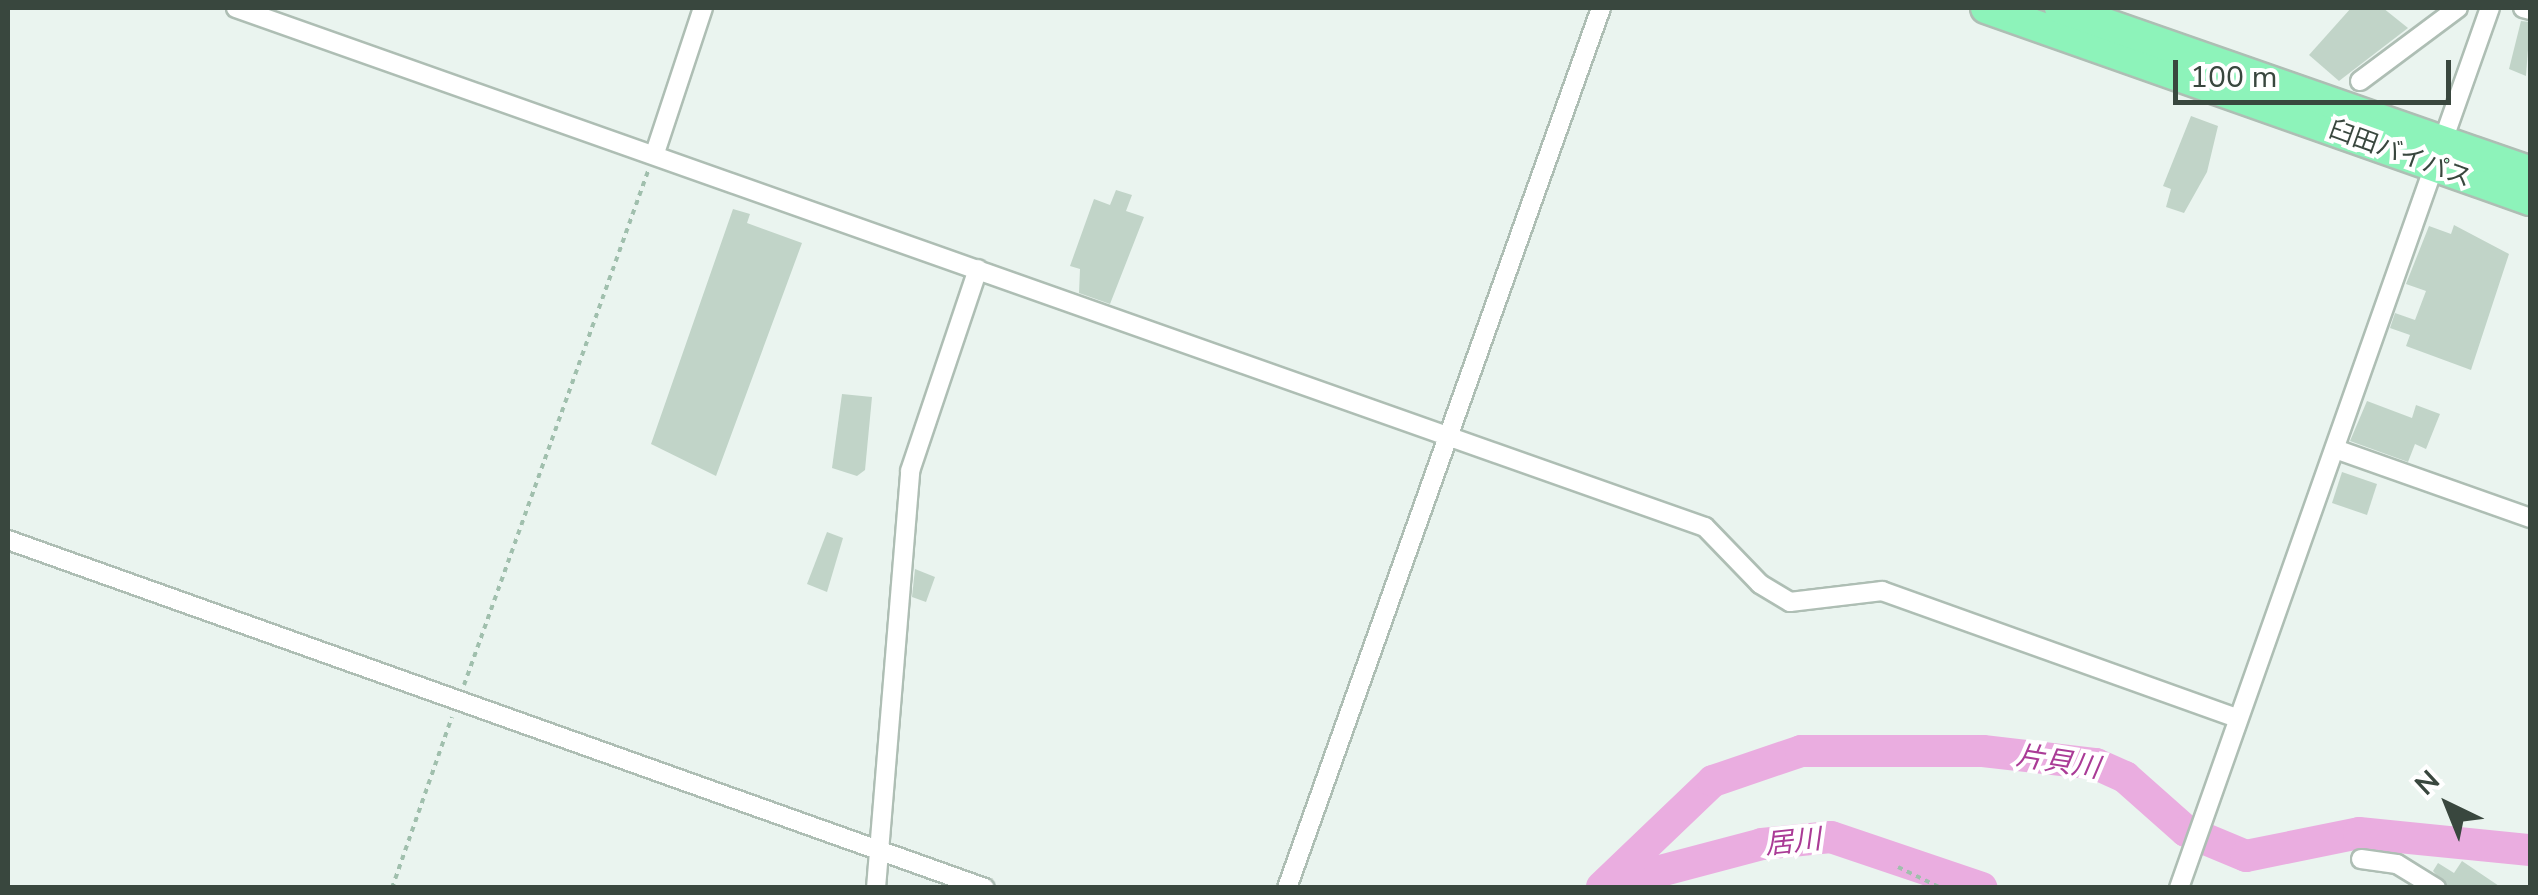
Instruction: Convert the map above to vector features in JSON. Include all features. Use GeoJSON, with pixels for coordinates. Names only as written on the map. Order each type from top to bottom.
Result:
{"type":"FeatureCollection","features":[{"type":"Feature","properties":{"kind":"highway","name":"臼田バイパス"},"geometry":{"type":"LineString","coordinates":[[1986,8],[2436,153],[2530,172]]}},
{"type":"Feature","properties":{"kind":"highway","name":"臼田バイパス"},"geometry":{"type":"LineString","coordinates":[[2060,8],[2436,153],[2530,200]]}},
{"type":"Feature","properties":{"kind":"street"},"geometry":{"type":"LineString","coordinates":[[236,8],[1705,527],[1760,584],[1790,602],[1882,591],[2238,718]]}},
{"type":"Feature","properties":{"kind":"street"},"geometry":{"type":"LineString","coordinates":[[655,153],[703,8]]}},
{"type":"Feature","properties":{"kind":"street"},"geometry":{"type":"LineString","coordinates":[[1287,888],[1601,8]]}},
{"type":"Feature","properties":{"kind":"street"},"geometry":{"type":"LineString","coordinates":[[2360,81],[2458,8]]}},
{"type":"Feature","properties":{"kind":"street"},"geometry":{"type":"LineString","coordinates":[[2179,888],[2338,450],[2436,153],[2490,8]]}},
{"type":"Feature","properties":{"kind":"street"},"geometry":{"type":"LineString","coordinates":[[2523,8],[2530,10]]}},
{"type":"Feature","properties":{"kind":"street"},"geometry":{"type":"LineString","coordinates":[[876,888],[910,472],[978,268]]}},
{"type":"Feature","properties":{"kind":"street"},"geometry":{"type":"LineString","coordinates":[[2338,450],[2530,518]]}},
{"type":"Feature","properties":{"kind":"street"},"geometry":{"type":"LineString","coordinates":[[8,540],[986,888]]}},
{"type":"Feature","properties":{"kind":"street"},"geometry":{"type":"LineString","coordinates":[[2361,858],[2397,864],[2436,888]]}},
{"type":"Feature","properties":{"kind":"path"},"geometry":{"type":"LineString","coordinates":[[392,888],[655,153]]}},
{"type":"Feature","properties":{"kind":"path"},"geometry":{"type":"LineString","coordinates":[[1898,868],[1941,888]]}},
{"type":"Feature","properties":{"kind":"building"},"geometry":{"type":"Polygon","coordinates":[[[2351,8],[2383,8],[2408,28],[2339,81],[2309,55],[2351,8]]]}},
{"type":"Feature","properties":{"kind":"building"},"geometry":{"type":"Polygon","coordinates":[[[2521,21],[2530,22],[2526,76],[2509,69],[2521,21]]]}},
{"type":"Feature","properties":{"kind":"building"},"geometry":{"type":"Polygon","coordinates":[[[2191,116],[2218,126],[2207,172],[2184,213],[2166,207],[2171,189],[2163,186],[2191,116]]]}},
{"type":"Feature","properties":{"kind":"building"},"geometry":{"type":"Polygon","coordinates":[[[1116,190],[1132,195],[1126,211],[1144,217],[1110,304],[1079,293],[1080,269],[1070,266],[1094,199],[1110,205],[1116,190]]]}},
{"type":"Feature","properties":{"kind":"building"},"geometry":{"type":"Polygon","coordinates":[[[733,209],[750,214],[747,223],[802,243],[716,476],[651,444],[733,209]]]}},
{"type":"Feature","properties":{"kind":"building"},"geometry":{"type":"Polygon","coordinates":[[[2454,225],[2509,254],[2471,370],[2406,346],[2410,335],[2390,328],[2395,313],[2415,320],[2426,291],[2406,284],[2429,226],[2451,234],[2454,225]]]}},
{"type":"Feature","properties":{"kind":"building"},"geometry":{"type":"Polygon","coordinates":[[[842,394],[872,397],[865,470],[857,476],[832,468],[842,394]]]}},
{"type":"Feature","properties":{"kind":"building"},"geometry":{"type":"Polygon","coordinates":[[[2367,401],[2412,418],[2416,405],[2440,414],[2426,449],[2415,444],[2408,462],[2350,441],[2367,401]]]}},
{"type":"Feature","properties":{"kind":"building"},"geometry":{"type":"Polygon","coordinates":[[[2342,472],[2377,484],[2367,515],[2332,503],[2342,472]]]}},
{"type":"Feature","properties":{"kind":"building"},"geometry":{"type":"Polygon","coordinates":[[[827,532],[843,538],[827,592],[807,584],[827,532]]]}},
{"type":"Feature","properties":{"kind":"building"},"geometry":{"type":"Polygon","coordinates":[[[915,569],[935,577],[926,602],[912,597],[915,569]]]}},
{"type":"Feature","properties":{"kind":"building"},"geometry":{"type":"Polygon","coordinates":[[[2462,861],[2502,888],[2448,888],[2433,871],[2438,863],[2454,873],[2462,861]]]}},
{"type":"Feature","properties":{"kind":"waterway","name":"片貝川"},"geometry":{"type":"LineString","coordinates":[[1602,887],[1713,781],[1801,751],[1983,751],[2096,764],[2125,777],[2186,831],[2246,856],[2359,833],[2530,850]]}},
{"type":"Feature","properties":{"kind":"waterway","name":"居川"},"geometry":{"type":"LineString","coordinates":[[1611,884],[1762,844],[1831,837],[1982,888]]}}]}
